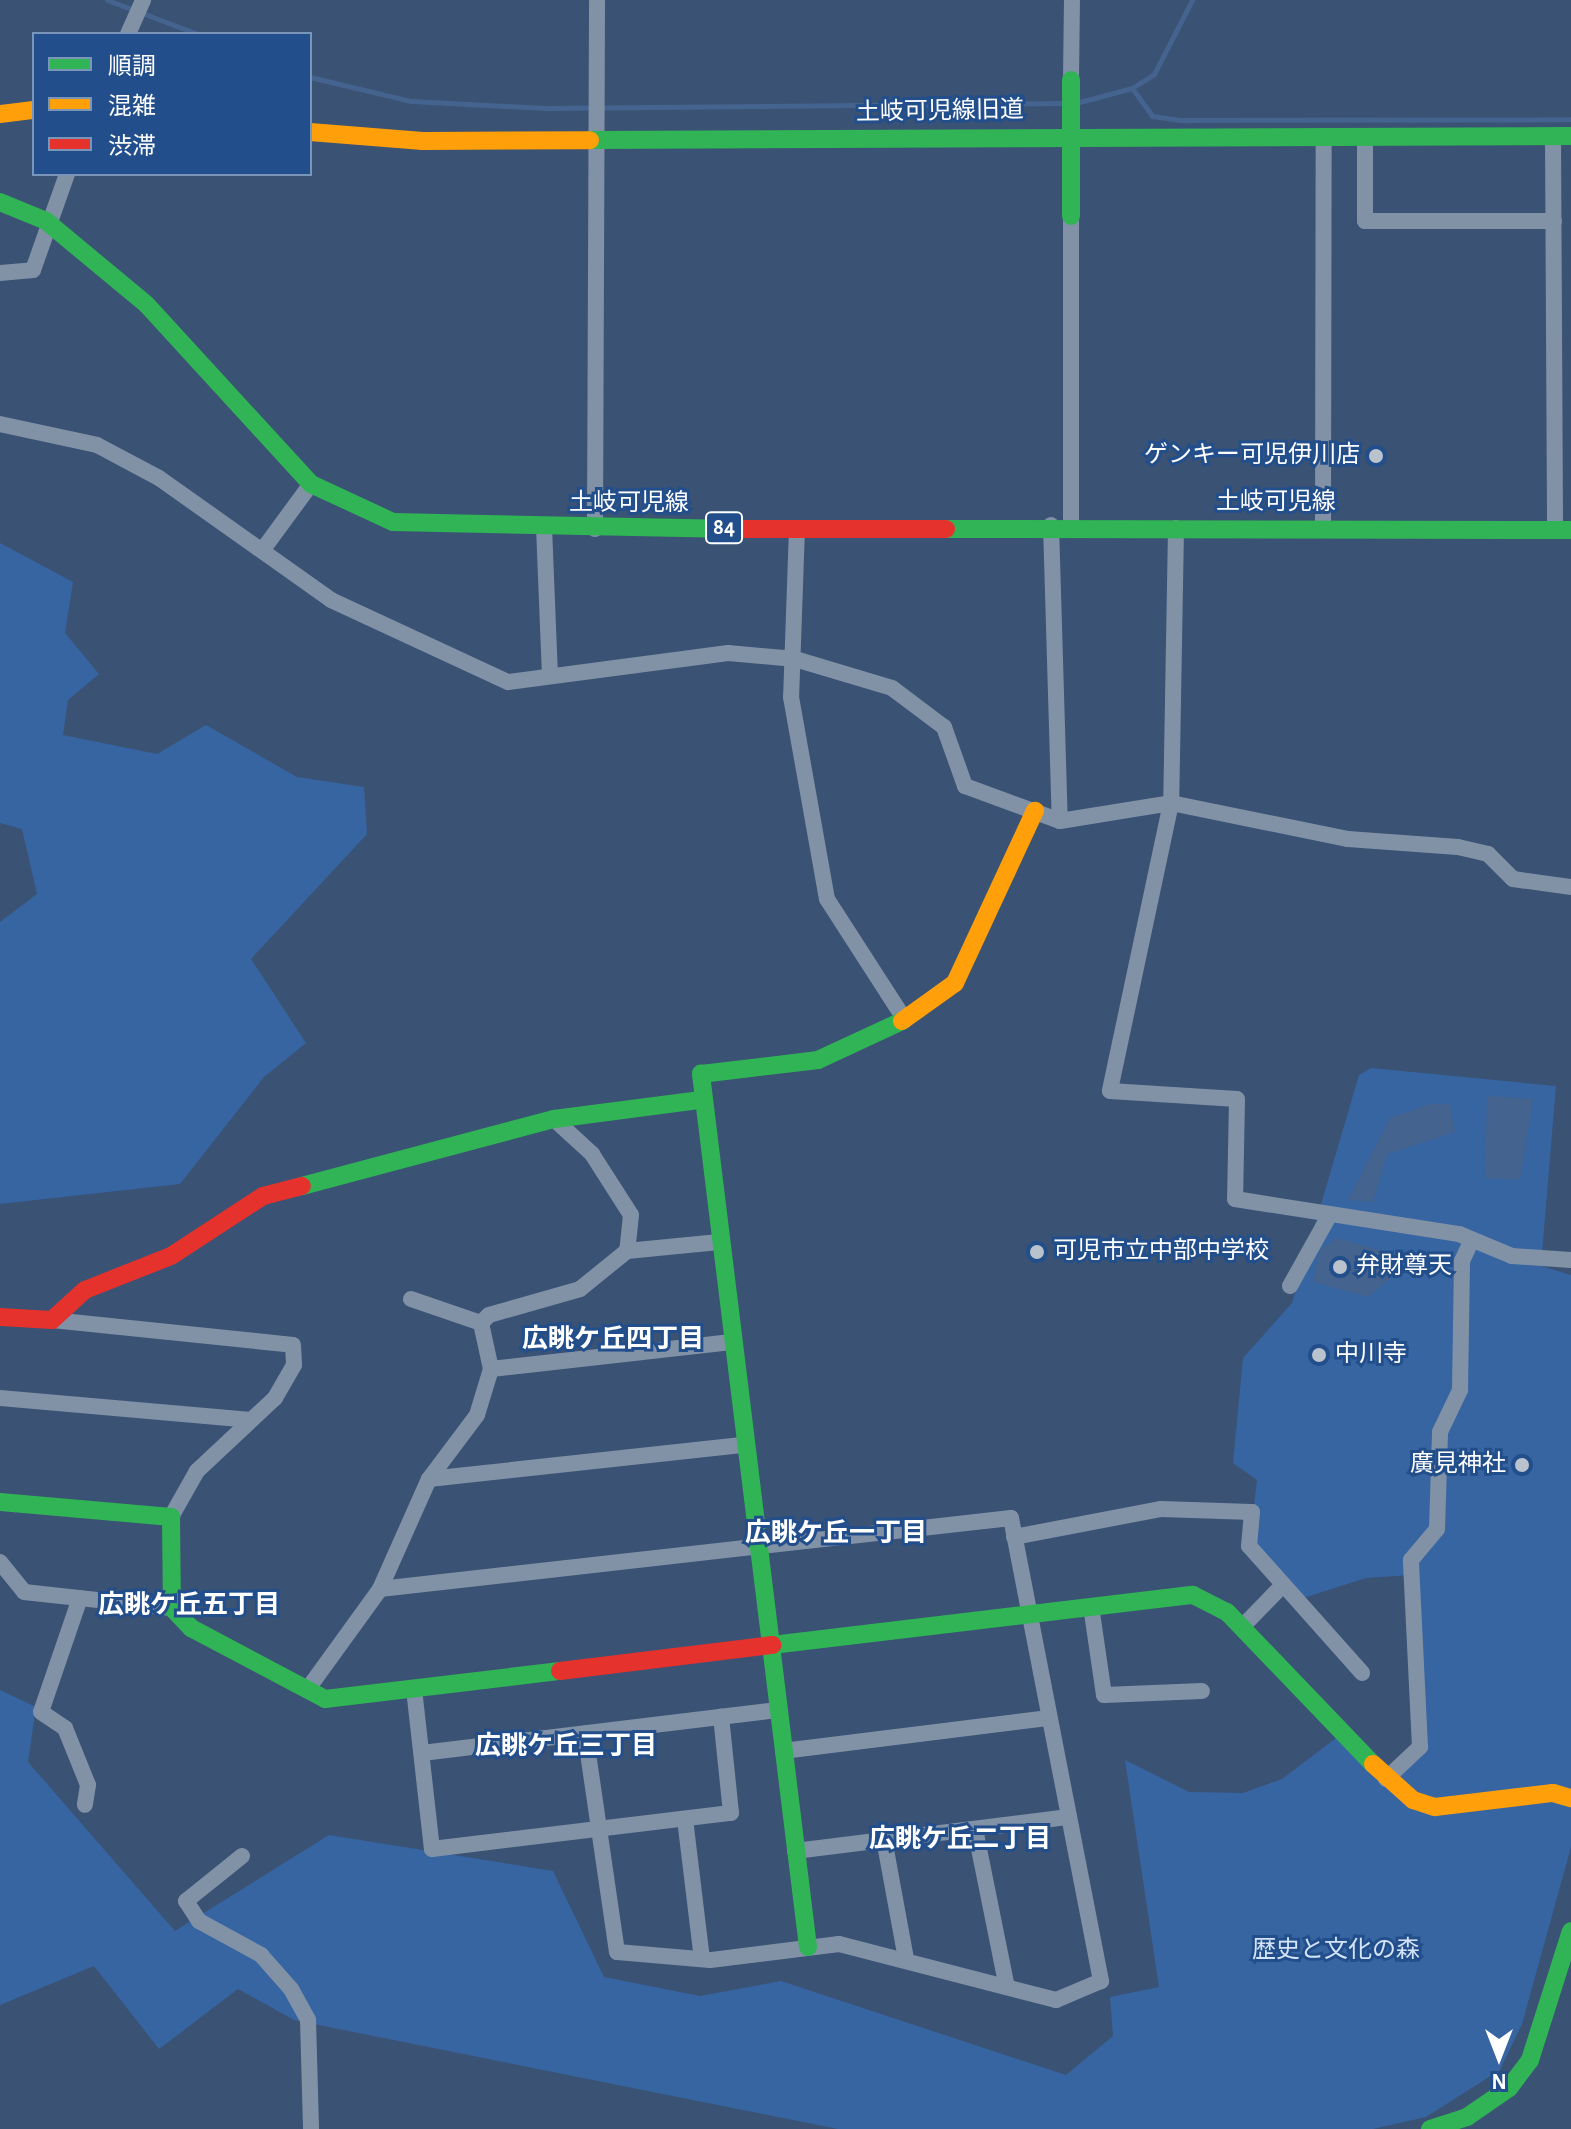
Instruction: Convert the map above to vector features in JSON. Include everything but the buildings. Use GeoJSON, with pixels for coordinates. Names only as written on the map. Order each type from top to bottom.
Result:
{"type":"FeatureCollection","features":[{"type":"Feature","properties":{"kind":"street"},"geometry":{"type":"LineString","coordinates":[[595,529],[597,0]]}},
{"type":"Feature","properties":{"kind":"street"},"geometry":{"type":"LineString","coordinates":[[1071,525],[1072,0]]}},
{"type":"Feature","properties":{"kind":"street"},"geometry":{"type":"LineString","coordinates":[[131,28],[142,1]]}},
{"type":"Feature","properties":{"kind":"street"},"geometry":{"type":"LineString","coordinates":[[0,114],[32,110]]}},
{"type":"Feature","properties":{"kind":"street","name":"土岐可児線旧道"},"geometry":{"type":"LineString","coordinates":[[312,132],[596,140],[1071,127],[1324,136],[1562,136]]}},
{"type":"Feature","properties":{"kind":"street"},"geometry":{"type":"LineString","coordinates":[[1323,527],[1324,136]]}},
{"type":"Feature","properties":{"kind":"street"},"geometry":{"type":"LineString","coordinates":[[1365,136],[1365,221],[1554,221]]}},
{"type":"Feature","properties":{"kind":"street"},"geometry":{"type":"LineString","coordinates":[[1562,136],[1554,221],[1563,530]]}},
{"type":"Feature","properties":{"kind":"street"},"geometry":{"type":"LineString","coordinates":[[0,273],[33,270],[46,221],[66,176]]}},
{"type":"Feature","properties":{"kind":"street","name":"土岐可児線"},"geometry":{"type":"LineString","coordinates":[[0,202],[46,221],[147,305],[311,484],[393,522],[595,529],[1071,525],[1563,530]]}},
{"type":"Feature","properties":{"kind":"street"},"geometry":{"type":"LineString","coordinates":[[0,424],[97,445],[264,548],[331,600],[412,631],[508,682],[728,653],[795,659],[892,688],[944,727],[965,786],[1060,821],[1171,803],[1348,839],[1458,847],[1488,854],[1513,879],[1571,887]]}},
{"type":"Feature","properties":{"kind":"street"},"geometry":{"type":"LineString","coordinates":[[264,548],[311,484]]}},
{"type":"Feature","properties":{"kind":"street"},"geometry":{"type":"LineString","coordinates":[[1051,525],[1060,821]]}},
{"type":"Feature","properties":{"kind":"street"},"geometry":{"type":"LineString","coordinates":[[544,527],[550,675]]}},
{"type":"Feature","properties":{"kind":"street"},"geometry":{"type":"LineString","coordinates":[[797,528],[795,748],[816,813],[827,899],[905,1020]]}},
{"type":"Feature","properties":{"kind":"street"},"geometry":{"type":"LineString","coordinates":[[1176,528],[1171,803],[1110,1091],[1237,1099],[1235,1199],[1329,1216],[1418,1226],[1512,1256],[1571,1260]]}},
{"type":"Feature","properties":{"kind":"street"},"geometry":{"type":"LineString","coordinates":[[808,1947],[701,1100],[701,1074],[818,1060],[905,1020],[955,983],[1035,811]]}},
{"type":"Feature","properties":{"kind":"street"},"geometry":{"type":"LineString","coordinates":[[52,1320],[85,1290],[171,1256],[263,1196],[554,1119],[701,1100]]}},
{"type":"Feature","properties":{"kind":"street"},"geometry":{"type":"LineString","coordinates":[[554,1119],[592,1154],[631,1215],[627,1251]]}},
{"type":"Feature","properties":{"kind":"street"},"geometry":{"type":"LineString","coordinates":[[1290,1286],[1329,1216]]}},
{"type":"Feature","properties":{"kind":"street"},"geometry":{"type":"LineString","coordinates":[[411,1299],[481,1323],[580,1289],[627,1251],[719,1242]]}},
{"type":"Feature","properties":{"kind":"street"},"geometry":{"type":"LineString","coordinates":[[1386,1779],[1420,1747],[1411,1560],[1437,1529],[1440,1432],[1460,1390],[1462,1261],[1471,1242]]}},
{"type":"Feature","properties":{"kind":"street"},"geometry":{"type":"LineString","coordinates":[[0,1317],[285,1340],[296,1352],[294,1365],[251,1420],[197,1471],[171,1517],[172,1608]]}},
{"type":"Feature","properties":{"kind":"street"},"geometry":{"type":"LineString","coordinates":[[307,1690],[380,1589],[429,1479],[473,1424],[491,1369],[481,1323]]}},
{"type":"Feature","properties":{"kind":"street"},"geometry":{"type":"LineString","coordinates":[[491,1369],[731,1342]]}},
{"type":"Feature","properties":{"kind":"street"},"geometry":{"type":"LineString","coordinates":[[0,1398],[251,1420]]}},
{"type":"Feature","properties":{"kind":"street"},"geometry":{"type":"LineString","coordinates":[[429,1479],[744,1445]]}},
{"type":"Feature","properties":{"kind":"street"},"geometry":{"type":"LineString","coordinates":[[0,1502],[171,1517]]}},
{"type":"Feature","properties":{"kind":"street"},"geometry":{"type":"LineString","coordinates":[[1014,1537],[1161,1509],[1252,1512],[1249,1546],[1362,1673]]}},
{"type":"Feature","properties":{"kind":"street"},"geometry":{"type":"LineString","coordinates":[[380,1589],[1011,1518],[1047,1718],[1101,1981],[1056,2000],[839,1944],[702,1959],[612,1948],[585,1733]]}},
{"type":"Feature","properties":{"kind":"street"},"geometry":{"type":"LineString","coordinates":[[0,1562],[24,1592],[172,1608],[191,1628],[325,1699],[1193,1595],[1242,1627],[1386,1779],[1435,1807],[1553,1793],[1571,1798]]}},
{"type":"Feature","properties":{"kind":"street"},"geometry":{"type":"LineString","coordinates":[[1242,1627],[1283,1585]]}},
{"type":"Feature","properties":{"kind":"street"},"geometry":{"type":"LineString","coordinates":[[80,1598],[41,1712],[65,1728],[88,1785],[85,1805]]}},
{"type":"Feature","properties":{"kind":"street"},"geometry":{"type":"LineString","coordinates":[[1091,1606],[1104,1695],[1202,1691]]}},
{"type":"Feature","properties":{"kind":"street"},"geometry":{"type":"LineString","coordinates":[[414,1689],[432,1849],[731,1813],[721,1717]]}},
{"type":"Feature","properties":{"kind":"street"},"geometry":{"type":"LineString","coordinates":[[422,1753],[776,1710]]}},
{"type":"Feature","properties":{"kind":"street"},"geometry":{"type":"LineString","coordinates":[[783,1751],[1047,1718]]}},
{"type":"Feature","properties":{"kind":"street"},"geometry":{"type":"LineString","coordinates":[[795,1851],[1069,1817]]}},
{"type":"Feature","properties":{"kind":"street"},"geometry":{"type":"LineString","coordinates":[[685,1819],[702,1959]]}},
{"type":"Feature","properties":{"kind":"street"},"geometry":{"type":"LineString","coordinates":[[975,1829],[1007,1987]]}},
{"type":"Feature","properties":{"kind":"street"},"geometry":{"type":"LineString","coordinates":[[884,1839],[906,1959]]}},
{"type":"Feature","properties":{"kind":"street"},"geometry":{"type":"LineString","coordinates":[[242,1856],[186,1901],[199,1921],[261,1955],[291,1989],[308,2020],[311,2129]]}},
{"type":"Feature","properties":{"kind":"street"},"geometry":{"type":"LineString","coordinates":[[1430,2129],[1467,2117],[1509,2088],[1530,2060],[1571,1931]]}},
{"type":"Feature","properties":{"kind":"green space"},"geometry":{"type":"Polygon","coordinates":[[[0,543],[73,582],[65,633],[99,674],[68,700],[63,735],[157,754],[206,725],[297,777],[364,787],[367,834],[251,959],[306,1043],[264,1077],[180,1184],[0,1204],[0,922],[37,894],[22,829],[0,823],[0,543]]]}},
{"type":"Feature","properties":{"kind":"green space","name":"歴史と文化の森"},"geometry":{"type":"Polygon","coordinates":[[[1371,1068],[1556,1086],[1541,1266],[1571,1275],[1571,1847],[1522,2024],[1500,2070],[1426,2117],[1373,2129],[838,2129],[294,2020],[238,1989],[159,2049],[94,1966],[0,2005],[0,1690],[36,1707],[28,1762],[175,1931],[329,1835],[553,1871],[604,1977],[700,1996],[781,1981],[1066,2075],[1113,2036],[1110,1997],[1159,1987],[1125,1760],[1189,1792],[1243,1793],[1282,1779],[1340,1735],[1386,1779],[1420,1747],[1412,1575],[1366,1578],[1297,1600],[1249,1546],[1257,1480],[1233,1463],[1243,1358],[1292,1303],[1359,1075],[1371,1068]]]}},
{"type":"Feature","properties":{"kind":"shaded area"},"geometry":{"type":"Polygon","coordinates":[[[1487,1096],[1533,1099],[1520,1180],[1485,1178],[1487,1096]]]}},
{"type":"Feature","properties":{"kind":"shaded area"},"geometry":{"type":"Polygon","coordinates":[[[1430,1104],[1450,1104],[1455,1132],[1387,1154],[1373,1202],[1348,1200],[1390,1118],[1430,1104]]]}},
{"type":"Feature","properties":{"kind":"shaded area"},"geometry":{"type":"Polygon","coordinates":[[[1337,1238],[1386,1252],[1392,1277],[1368,1297],[1313,1282],[1320,1250],[1337,1238]]]}},
{"type":"Feature","properties":{"kind":"waterway"},"geometry":{"type":"LineString","coordinates":[[107,0],[193,32]]}},
{"type":"Feature","properties":{"kind":"waterway"},"geometry":{"type":"LineString","coordinates":[[1132,88],[1154,74],[1192,0]]}},
{"type":"Feature","properties":{"kind":"waterway"},"geometry":{"type":"LineString","coordinates":[[312,77],[411,101],[546,108],[1066,103]]}},
{"type":"Feature","properties":{"kind":"waterway"},"geometry":{"type":"LineString","coordinates":[[1076,103],[1132,88],[1152,116],[1182,120],[1571,119]]}},
{"type":"Feature","properties":{"kind":"traffic: fast"},"geometry":{"type":"LineString","coordinates":[[1071,80],[1071,216]]}},
{"type":"Feature","properties":{"kind":"traffic: fast"},"geometry":{"type":"LineString","coordinates":[[590,140],[1571,136]]}},
{"type":"Feature","properties":{"kind":"traffic: fast"},"geometry":{"type":"LineString","coordinates":[[0,202],[46,221],[147,305],[311,484],[393,522],[733,529]]}},
{"type":"Feature","properties":{"kind":"traffic: fast"},"geometry":{"type":"LineString","coordinates":[[946,529],[1571,530]]}},
{"type":"Feature","properties":{"kind":"traffic: fast"},"geometry":{"type":"LineString","coordinates":[[808,1947],[701,1074],[818,1060],[902,1021]]}},
{"type":"Feature","properties":{"kind":"traffic: fast"},"geometry":{"type":"LineString","coordinates":[[302,1186],[554,1119],[701,1100]]}},
{"type":"Feature","properties":{"kind":"traffic: fast"},"geometry":{"type":"LineString","coordinates":[[0,1502],[171,1517],[172,1608],[191,1628],[325,1699],[560,1671]]}},
{"type":"Feature","properties":{"kind":"traffic: fast"},"geometry":{"type":"LineString","coordinates":[[772,1645],[1193,1595],[1227,1612],[1373,1764]]}},
{"type":"Feature","properties":{"kind":"traffic: fast"},"geometry":{"type":"LineString","coordinates":[[1430,2129],[1467,2117],[1509,2088],[1530,2060],[1571,1931]]}},
{"type":"Feature","properties":{"kind":"traffic: slow"},"geometry":{"type":"LineString","coordinates":[[0,114],[32,110]]}},
{"type":"Feature","properties":{"kind":"traffic: slow"},"geometry":{"type":"LineString","coordinates":[[312,132],[423,141],[590,140]]}},
{"type":"Feature","properties":{"kind":"traffic: slow"},"geometry":{"type":"LineString","coordinates":[[902,1021],[955,983],[1035,811]]}},
{"type":"Feature","properties":{"kind":"traffic: slow"},"geometry":{"type":"LineString","coordinates":[[1373,1764],[1413,1800],[1435,1807],[1553,1793],[1571,1798]]}},
{"type":"Feature","properties":{"kind":"traffic: jam"},"geometry":{"type":"LineString","coordinates":[[733,529],[946,529]]}},
{"type":"Feature","properties":{"kind":"traffic: jam"},"geometry":{"type":"LineString","coordinates":[[0,1317],[52,1320],[85,1290],[171,1256],[263,1196],[302,1186]]}},
{"type":"Feature","properties":{"kind":"traffic: jam"},"geometry":{"type":"LineString","coordinates":[[560,1671],[772,1645]]}},
{"type":"Feature","properties":{"kind":"place","name":"ゲンキー可児伊川店"},"geometry":{"type":"Point","coordinates":[1376,456]}},
{"type":"Feature","properties":{"kind":"place","name":"可児市立中部中学校"},"geometry":{"type":"Point","coordinates":[1037,1252]}},
{"type":"Feature","properties":{"kind":"place","name":"弁財尊天"},"geometry":{"type":"Point","coordinates":[1340,1267]}},
{"type":"Feature","properties":{"kind":"place","name":"中川寺"},"geometry":{"type":"Point","coordinates":[1319,1355]}},
{"type":"Feature","properties":{"kind":"place","name":"廣見神社"},"geometry":{"type":"Point","coordinates":[1522,1465]}},
{"type":"Feature","properties":{"kind":"district","name":"広眺ケ丘四丁目"},"geometry":{"type":"Point","coordinates":[613,1340]}},
{"type":"Feature","properties":{"kind":"district","name":"広眺ケ丘一丁目"},"geometry":{"type":"Point","coordinates":[836,1534]}},
{"type":"Feature","properties":{"kind":"district","name":"広眺ケ丘五丁目"},"geometry":{"type":"Point","coordinates":[189,1606]}},
{"type":"Feature","properties":{"kind":"district","name":"広眺ケ丘三丁目"},"geometry":{"type":"Point","coordinates":[566,1747]}},
{"type":"Feature","properties":{"kind":"district","name":"広眺ケ丘二丁目"},"geometry":{"type":"Point","coordinates":[960,1840]}}]}
